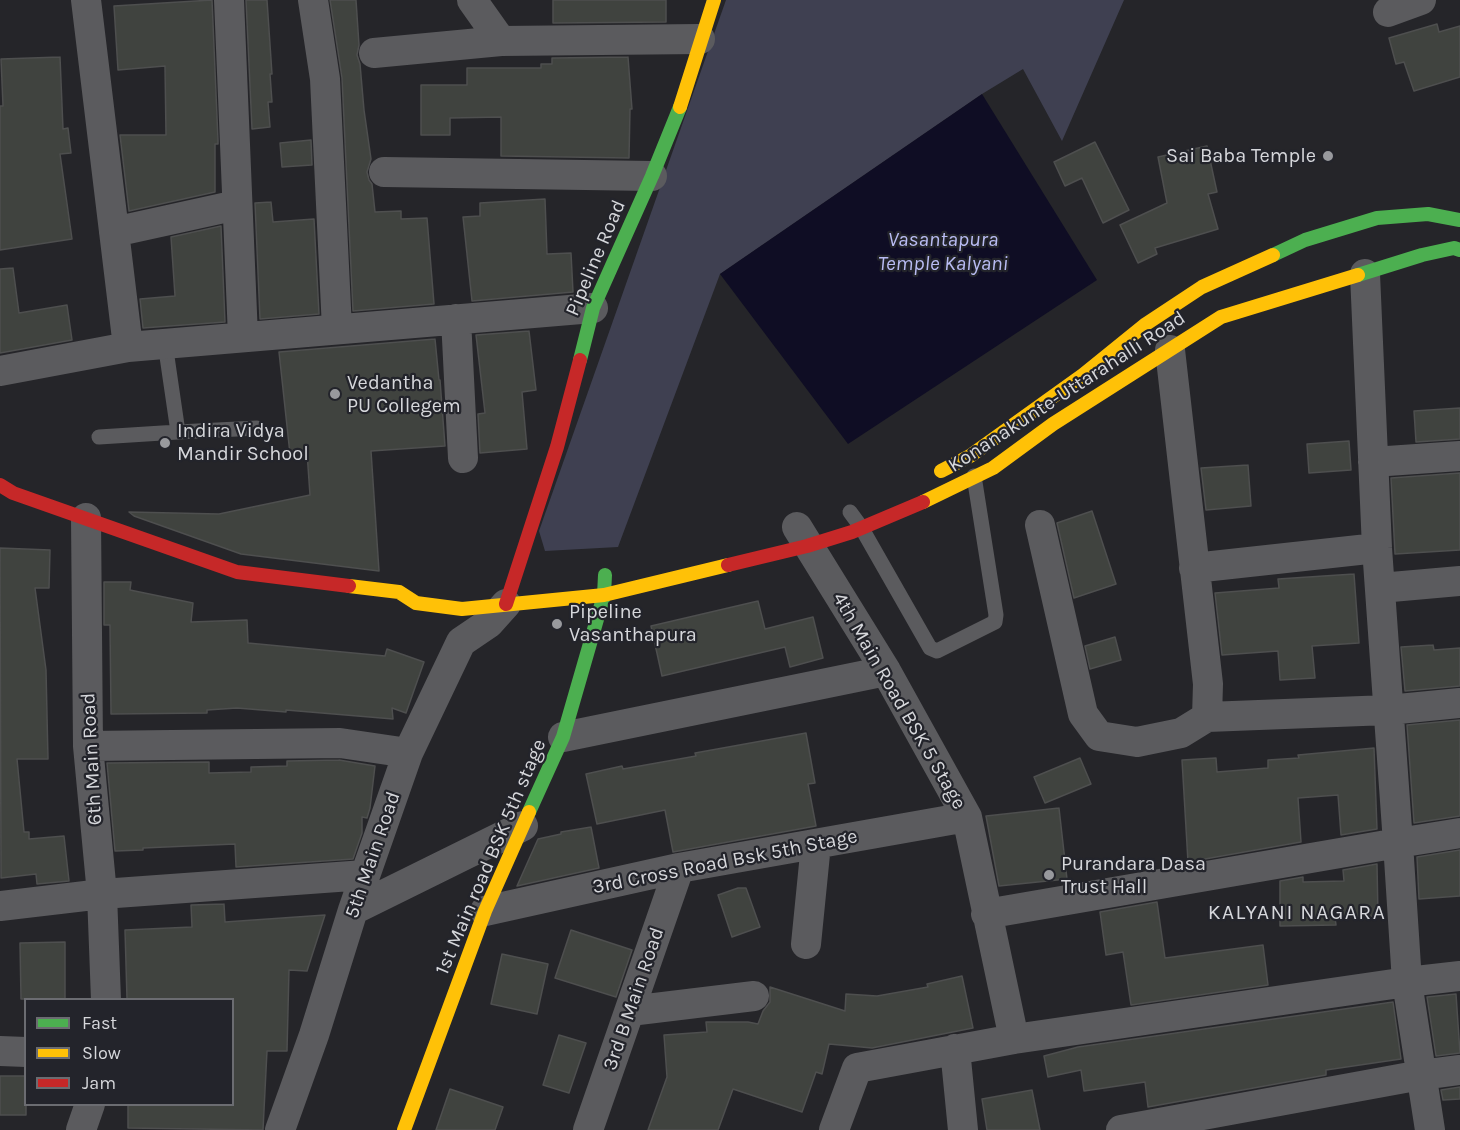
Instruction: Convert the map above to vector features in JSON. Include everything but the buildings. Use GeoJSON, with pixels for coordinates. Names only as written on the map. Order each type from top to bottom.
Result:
{"type":"FeatureCollection","features":[{"type":"Feature","properties":{"kind":"main road","name":"Pipeline Road"},"geometry":{"type":"LineString","coordinates":[[511,588],[557,447],[593,308],[652,176],[687,89],[700,39],[714,0]]}},
{"type":"Feature","properties":{"kind":"main road"},"geometry":{"type":"LineString","coordinates":[[926,479],[970,456],[1083,375],[1146,324],[1211,302],[1305,240],[1377,218],[1428,214],[1458,239]]}},
{"type":"Feature","properties":{"kind":"main road","name":"Konanakunte-Uttarahalli Road"},"geometry":{"type":"LineString","coordinates":[[0,485],[13,493],[237,572],[399,592],[416,603],[462,609],[511,588],[604,595],[798,532],[861,527],[952,489],[993,468],[1053,424],[1170,350],[1211,302],[1365,274],[1422,255],[1458,239]]}},
{"type":"Feature","properties":{"kind":"main road","name":"1st Main road BSK 5th stage"},"geometry":{"type":"LineString","coordinates":[[404,1130],[485,911],[563,737],[604,595],[599,572],[620,568]]}},
{"type":"Feature","properties":{"kind":"main road"},"geometry":{"type":"LineString","coordinates":[[399,592],[416,587]]}},
{"type":"Feature","properties":{"kind":"street"},"geometry":{"type":"LineString","coordinates":[[86,0],[128,347]]}},
{"type":"Feature","properties":{"kind":"street"},"geometry":{"type":"LineString","coordinates":[[229,0],[243,337]]}},
{"type":"Feature","properties":{"kind":"street"},"geometry":{"type":"LineString","coordinates":[[313,0],[325,79],[337,329]]}},
{"type":"Feature","properties":{"kind":"street"},"geometry":{"type":"LineString","coordinates":[[472,0],[501,40]]}},
{"type":"Feature","properties":{"kind":"street"},"geometry":{"type":"LineString","coordinates":[[1388,12],[1421,0]]}},
{"type":"Feature","properties":{"kind":"street"},"geometry":{"type":"LineString","coordinates":[[374,53],[501,40],[700,39]]}},
{"type":"Feature","properties":{"kind":"street"},"geometry":{"type":"LineString","coordinates":[[384,172],[652,176]]}},
{"type":"Feature","properties":{"kind":"street"},"geometry":{"type":"LineString","coordinates":[[114,232],[237,205]]}},
{"type":"Feature","properties":{"kind":"street"},"geometry":{"type":"LineString","coordinates":[[1365,274],[1377,548],[1407,982],[1430,1130]]}},
{"type":"Feature","properties":{"kind":"street"},"geometry":{"type":"LineString","coordinates":[[0,370],[128,347],[165,343],[593,308]]}},
{"type":"Feature","properties":{"kind":"street"},"geometry":{"type":"LineString","coordinates":[[456,319],[463,458]]}},
{"type":"Feature","properties":{"kind":"street"},"geometry":{"type":"LineString","coordinates":[[1170,350],[1208,684],[1207,717]]}},
{"type":"Feature","properties":{"kind":"street"},"geometry":{"type":"LineString","coordinates":[[1373,462],[1460,456]]}},
{"type":"Feature","properties":{"kind":"street","name":"6th Main Road"},"geometry":{"type":"LineString","coordinates":[[86,518],[88,746],[102,894],[106,998]]}},
{"type":"Feature","properties":{"kind":"street"},"geometry":{"type":"LineString","coordinates":[[1040,525],[1083,714],[1099,736],[1137,742],[1181,733],[1207,717],[1388,710],[1460,703]]}},
{"type":"Feature","properties":{"kind":"street","name":"4th Main Road BSK 5 Stage"},"geometry":{"type":"LineString","coordinates":[[798,532],[886,671],[967,817],[1014,1039]]}},
{"type":"Feature","properties":{"kind":"street"},"geometry":{"type":"LineString","coordinates":[[1194,568],[1377,548]]}},
{"type":"Feature","properties":{"kind":"street"},"geometry":{"type":"LineString","coordinates":[[1380,588],[1460,581]]}},
{"type":"Feature","properties":{"kind":"street","name":"5th Main Road"},"geometry":{"type":"LineString","coordinates":[[280,1130],[408,753],[461,642],[489,623],[511,588]]}},
{"type":"Feature","properties":{"kind":"street"},"geometry":{"type":"LineString","coordinates":[[563,737],[886,671]]}},
{"type":"Feature","properties":{"kind":"street"},"geometry":{"type":"LineString","coordinates":[[88,746],[340,743],[408,753]]}},
{"type":"Feature","properties":{"kind":"street","name":"3rd Cross Road Bsk 5th Stage"},"geometry":{"type":"LineString","coordinates":[[485,911],[680,868],[967,817]]}},
{"type":"Feature","properties":{"kind":"street"},"geometry":{"type":"LineString","coordinates":[[353,910],[523,826]]}},
{"type":"Feature","properties":{"kind":"street"},"geometry":{"type":"LineString","coordinates":[[986,914],[1460,832]]}},
{"type":"Feature","properties":{"kind":"street"},"geometry":{"type":"LineString","coordinates":[[806,944],[816,844]]}},
{"type":"Feature","properties":{"kind":"street","name":"3rd B Main Road"},"geometry":{"type":"LineString","coordinates":[[588,1130],[680,868]]}},
{"type":"Feature","properties":{"kind":"street"},"geometry":{"type":"LineString","coordinates":[[0,906],[102,894],[365,875]]}},
{"type":"Feature","properties":{"kind":"street"},"geometry":{"type":"LineString","coordinates":[[834,1130],[856,1068],[1014,1039],[1460,976]]}},
{"type":"Feature","properties":{"kind":"street"},"geometry":{"type":"LineString","coordinates":[[630,1011],[754,996]]}},
{"type":"Feature","properties":{"kind":"street"},"geometry":{"type":"LineString","coordinates":[[955,1050],[963,1130]]}},
{"type":"Feature","properties":{"kind":"street"},"geometry":{"type":"LineString","coordinates":[[0,1052],[24,1052]]}},
{"type":"Feature","properties":{"kind":"street"},"geometry":{"type":"LineString","coordinates":[[1120,1130],[1421,1075],[1460,1070]]}},
{"type":"Feature","properties":{"kind":"street"},"geometry":{"type":"LineString","coordinates":[[81,1130],[89,1106]]}},
{"type":"Feature","properties":{"kind":"lane"},"geometry":{"type":"LineString","coordinates":[[165,343],[178,432]]}},
{"type":"Feature","properties":{"kind":"lane"},"geometry":{"type":"LineString","coordinates":[[99,437],[257,428]]}},
{"type":"Feature","properties":{"kind":"lane"},"geometry":{"type":"LineString","coordinates":[[849,512],[861,527],[930,648],[937,651],[995,622],[996,615],[970,456]]}},
{"type":"Feature","properties":{"kind":"shaded area"},"geometry":{"type":"Polygon","coordinates":[[[726,0],[1124,0],[1062,141],[1023,69],[982,94],[720,274],[618,547],[545,551],[539,531],[726,0]]]}},
{"type":"Feature","properties":{"kind":"water","name":"Vasantapura Temple Kalyani"},"geometry":{"type":"Polygon","coordinates":[[[982,94],[1097,280],[848,444],[720,274],[982,94]]]}},
{"type":"Feature","properties":{"kind":"traffic: fast"},"geometry":{"type":"LineString","coordinates":[[580,360],[593,308],[680,107]]}},
{"type":"Feature","properties":{"kind":"traffic: fast"},"geometry":{"type":"LineString","coordinates":[[1273,255],[1305,240],[1377,218],[1428,214],[1460,220]]}},
{"type":"Feature","properties":{"kind":"traffic: fast"},"geometry":{"type":"LineString","coordinates":[[1358,275],[1422,255],[1454,248],[1460,250]]}},
{"type":"Feature","properties":{"kind":"traffic: fast"},"geometry":{"type":"LineString","coordinates":[[529,812],[563,737],[604,595],[605,575]]}},
{"type":"Feature","properties":{"kind":"traffic: slow"},"geometry":{"type":"LineString","coordinates":[[680,107],[714,0]]}},
{"type":"Feature","properties":{"kind":"traffic: slow"},"geometry":{"type":"LineString","coordinates":[[941,471],[970,456],[1083,375],[1146,324],[1202,287],[1273,255]]}},
{"type":"Feature","properties":{"kind":"traffic: slow"},"geometry":{"type":"LineString","coordinates":[[923,502],[993,468],[1053,424],[1221,317],[1358,275]]}},
{"type":"Feature","properties":{"kind":"traffic: slow"},"geometry":{"type":"LineString","coordinates":[[349,586],[399,592],[416,603],[462,609],[604,595],[728,565]]}},
{"type":"Feature","properties":{"kind":"traffic: slow"},"geometry":{"type":"LineString","coordinates":[[404,1130],[485,911],[529,812]]}},
{"type":"Feature","properties":{"kind":"traffic: jam"},"geometry":{"type":"LineString","coordinates":[[506,604],[557,447],[580,360]]}},
{"type":"Feature","properties":{"kind":"traffic: jam"},"geometry":{"type":"LineString","coordinates":[[0,485],[13,493],[237,572],[349,586]]}},
{"type":"Feature","properties":{"kind":"traffic: jam"},"geometry":{"type":"LineString","coordinates":[[728,565],[807,546],[852,532],[923,502]]}},
{"type":"Feature","properties":{"kind":"place","name":"Sai Baba Temple"},"geometry":{"type":"Point","coordinates":[1328,156]}},
{"type":"Feature","properties":{"kind":"place","name":"Vedantha PU Collegem"},"geometry":{"type":"Point","coordinates":[335,394]}},
{"type":"Feature","properties":{"kind":"place","name":"Indira Vidya Mandir School"},"geometry":{"type":"Point","coordinates":[165,443]}},
{"type":"Feature","properties":{"kind":"place","name":"Pipeline Vasanthapura"},"geometry":{"type":"Point","coordinates":[557,624]}},
{"type":"Feature","properties":{"kind":"place","name":"Purandara Dasa Trust Hall"},"geometry":{"type":"Point","coordinates":[1049,875]}},
{"type":"Feature","properties":{"kind":"district","name":"KALYANI NAGARA"},"geometry":{"type":"Point","coordinates":[1297,913]}}]}
